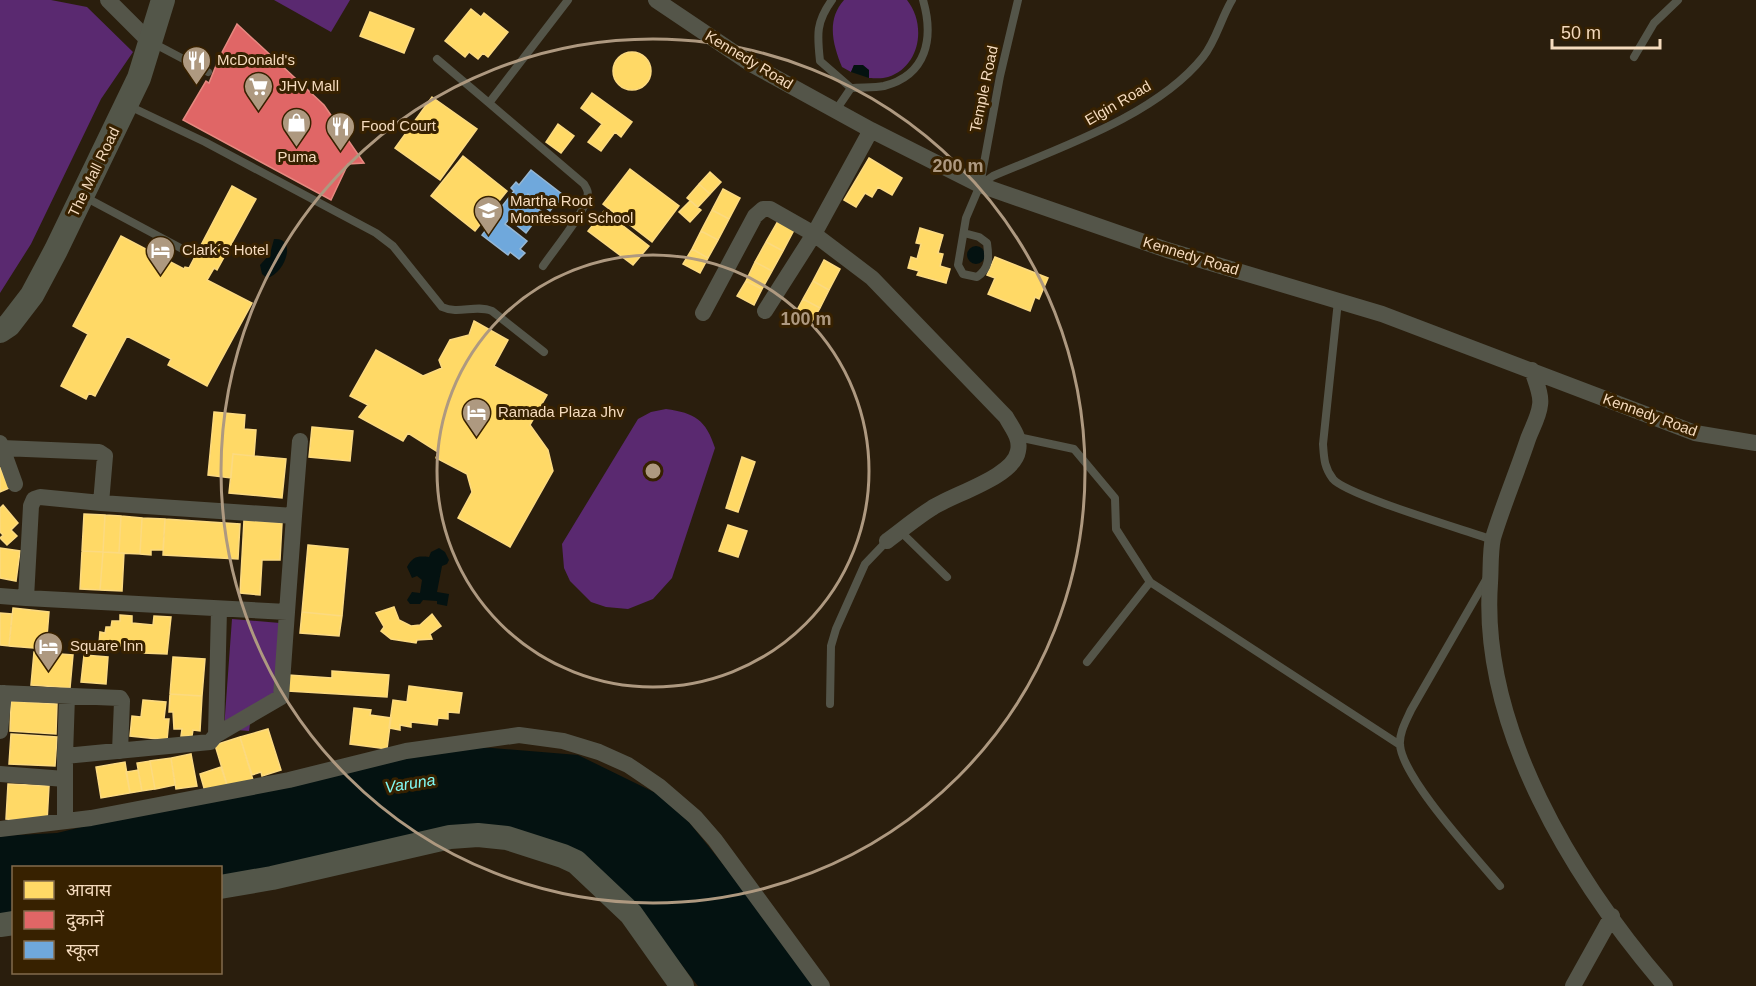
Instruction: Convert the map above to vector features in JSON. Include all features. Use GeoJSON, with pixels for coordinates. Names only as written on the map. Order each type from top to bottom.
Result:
{"type":"FeatureCollection","features":[{"type":"Feature","properties":{"kind":"street"},"geometry":{"type":"LineString","coordinates":[[108,0],[150,42]]}},
{"type":"Feature","properties":{"kind":"street","name":"The Mall Road"},"geometry":{"type":"LineString","coordinates":[[0,331],[9,325],[32,295],[83,196],[139,78],[163,0]]}},
{"type":"Feature","properties":{"kind":"street","name":"Kennedy Road"},"geometry":{"type":"LineString","coordinates":[[656,0],[751,64],[871,130],[980,185],[1167,250],[1382,314],[1695,432],[1756,443]]}},
{"type":"Feature","properties":{"kind":"street"},"geometry":{"type":"LineString","coordinates":[[765,311],[814,234],[871,130]]}},
{"type":"Feature","properties":{"kind":"street"},"geometry":{"type":"LineString","coordinates":[[703,313],[758,212],[763,209],[770,210],[814,234],[872,278],[1006,417],[1018,437],[1018,452],[1011,465],[998,475],[933,507],[894,536]]}},
{"type":"Feature","properties":{"kind":"street"},"geometry":{"type":"LineString","coordinates":[[1532,370],[1541,403],[1493,540],[1489,599],[1496,669],[1504,705],[1515,738],[1536,791],[1562,845],[1665,986]]}},
{"type":"Feature","properties":{"kind":"street"},"geometry":{"type":"LineString","coordinates":[[65,756],[210,742],[216,735],[281,697],[300,441]]}},
{"type":"Feature","properties":{"kind":"street"},"geometry":{"type":"LineString","coordinates":[[15,484],[1,446],[99,452],[105,456],[106,463],[101,503]]}},
{"type":"Feature","properties":{"kind":"street"},"geometry":{"type":"LineString","coordinates":[[26,598],[31,506],[34,499],[40,497],[294,516]]}},
{"type":"Feature","properties":{"kind":"street"},"geometry":{"type":"LineString","coordinates":[[0,596],[286,612]]}},
{"type":"Feature","properties":{"kind":"street"},"geometry":{"type":"LineString","coordinates":[[216,735],[219,609]]}},
{"type":"Feature","properties":{"kind":"street"},"geometry":{"type":"LineString","coordinates":[[0,731],[2,693],[120,698],[122,700],[120,751]]}},
{"type":"Feature","properties":{"kind":"street"},"geometry":{"type":"LineString","coordinates":[[65,821],[67,696]]}},
{"type":"Feature","properties":{"kind":"street"},"geometry":{"type":"LineString","coordinates":[[0,829],[65,821],[289,780],[406,751],[519,735],[563,741],[599,752],[628,765],[659,786],[695,816],[822,986]]}},
{"type":"Feature","properties":{"kind":"street"},"geometry":{"type":"LineString","coordinates":[[0,774],[65,779]]}},
{"type":"Feature","properties":{"kind":"street"},"geometry":{"type":"LineString","coordinates":[[222,887],[272,878],[450,837],[478,835],[507,838],[576,862],[631,914],[682,986]]}},
{"type":"Feature","properties":{"kind":"street"},"geometry":{"type":"LineString","coordinates":[[1573,986],[1612,916]]}},
{"type":"Feature","properties":{"kind":"lane"},"geometry":{"type":"LineString","coordinates":[[489,103],[568,0]]}},
{"type":"Feature","properties":{"kind":"lane"},"geometry":{"type":"LineString","coordinates":[[832,0],[821,15],[817,36],[820,61],[851,88],[884,86],[912,73],[927,49],[928,17],[923,0]]}},
{"type":"Feature","properties":{"kind":"lane","name":"Temple Road"},"geometry":{"type":"LineString","coordinates":[[964,233],[966,218],[980,185],[1000,76],[1018,0]]}},
{"type":"Feature","properties":{"kind":"lane","name":"Elgin Road"},"geometry":{"type":"LineString","coordinates":[[980,185],[993,176],[1118,122],[1179,81],[1204,57],[1232,0]]}},
{"type":"Feature","properties":{"kind":"lane"},"geometry":{"type":"LineString","coordinates":[[1634,57],[1654,23],[1678,0]]}},
{"type":"Feature","properties":{"kind":"lane"},"geometry":{"type":"LineString","coordinates":[[150,42],[208,72]]}},
{"type":"Feature","properties":{"kind":"lane"},"geometry":{"type":"LineString","coordinates":[[437,59],[584,184],[588,192],[587,200],[543,266]]}},
{"type":"Feature","properties":{"kind":"lane"},"geometry":{"type":"LineString","coordinates":[[836,110],[851,88]]}},
{"type":"Feature","properties":{"kind":"lane"},"geometry":{"type":"LineString","coordinates":[[127,105],[205,142],[359,222],[393,246],[442,307],[450,311],[476,308],[492,311],[544,352]]}},
{"type":"Feature","properties":{"kind":"lane"},"geometry":{"type":"LineString","coordinates":[[83,196],[188,252]]}},
{"type":"Feature","properties":{"kind":"lane"},"geometry":{"type":"LineString","coordinates":[[964,233],[979,237],[987,243],[990,258],[984,272],[977,277],[963,274],[958,265],[964,233]]}},
{"type":"Feature","properties":{"kind":"lane"},"geometry":{"type":"LineString","coordinates":[[1338,301],[1323,444],[1324,465],[1334,481],[1360,494],[1493,540]]}},
{"type":"Feature","properties":{"kind":"lane"},"geometry":{"type":"LineString","coordinates":[[1018,437],[1074,449],[1115,498],[1116,529],[1150,582],[1400,745]]}},
{"type":"Feature","properties":{"kind":"lane"},"geometry":{"type":"LineString","coordinates":[[830,704],[831,646],[838,622],[865,564],[894,536],[947,577]]}},
{"type":"Feature","properties":{"kind":"lane"},"geometry":{"type":"LineString","coordinates":[[1490,572],[1411,710],[1402,729],[1400,745],[1405,761],[1419,786],[1500,886]]}},
{"type":"Feature","properties":{"kind":"lane"},"geometry":{"type":"LineString","coordinates":[[1087,662],[1150,582]]}},
{"type":"Feature","properties":{"kind":"shaded area"},"geometry":{"type":"Polygon","coordinates":[[[0,0],[51,0],[87,7],[133,52],[101,99],[31,244],[0,293],[0,0]]]}},
{"type":"Feature","properties":{"kind":"shaded area"},"geometry":{"type":"Polygon","coordinates":[[[274,0],[350,0],[331,32],[274,0]]]}},
{"type":"Feature","properties":{"kind":"shaded area"},"geometry":{"type":"Polygon","coordinates":[[[844,0],[907,0],[917,21],[917,44],[913,55],[899,72],[886,78],[869,78],[869,70],[854,65],[851,72],[842,67],[834,41],[833,24],[838,8],[844,0]]]}},
{"type":"Feature","properties":{"kind":"shaded area"},"geometry":{"type":"Polygon","coordinates":[[[666,409],[685,413],[698,420],[708,431],[715,448],[672,578],[653,599],[628,609],[606,607],[591,602],[570,581],[564,568],[562,544],[638,419],[651,412],[666,409]]]}},
{"type":"Feature","properties":{"kind":"shaded area"},"geometry":{"type":"Polygon","coordinates":[[[232,619],[280,623],[273,702],[251,717],[249,731],[224,729],[232,619]]]}},
{"type":"Feature","properties":{"kind":"water"},"geometry":{"type":"Polygon","coordinates":[[[854,65],[863,65],[869,70],[869,78],[851,72],[854,65]]]}},
{"type":"Feature","properties":{"kind":"water"},"geometry":{"type":"Polygon","coordinates":[[[274,239],[286,244],[286,256],[279,270],[267,278],[262,274],[260,265],[270,254],[274,239]]]}},
{"type":"Feature","properties":{"kind":"water"},"geometry":{"type":"Polygon","coordinates":[[[972,246],[980,246],[985,251],[983,262],[972,264],[967,259],[967,251],[972,246]]]}},
{"type":"Feature","properties":{"kind":"water"},"geometry":{"type":"Polygon","coordinates":[[[439,548],[445,552],[449,560],[442,566],[437,592],[449,594],[447,606],[437,604],[437,601],[423,600],[420,604],[410,604],[407,600],[412,592],[420,593],[422,580],[417,576],[412,578],[407,567],[409,563],[419,557],[429,557],[431,552],[439,548]]]}},
{"type":"Feature","properties":{"kind":"water","name":"Varuna"},"geometry":{"type":"Polygon","coordinates":[[[418,745],[578,755],[672,801],[821,986],[698,986],[645,918],[541,843],[471,828],[222,891],[222,866],[12,866],[12,932],[0,935],[0,836],[57,833],[418,745]]]}},
{"type":"Feature","properties":{"kind":"building: आवास"},"geometry":{"type":"Polygon","coordinates":[[[471,9],[481,17],[484,13],[508,32],[488,57],[483,53],[478,59],[469,52],[465,57],[445,41],[471,9]]]}},
{"type":"Feature","properties":{"kind":"building: आवास"},"geometry":{"type":"Polygon","coordinates":[[[370,12],[414,29],[404,53],[360,36],[370,12]]]}},
{"type":"Feature","properties":{"kind":"building: आवास"},"geometry":{"type":"Polygon","coordinates":[[[632,52],[646,57],[651,71],[646,85],[632,90],[618,85],[613,71],[618,57],[632,52]]]}},
{"type":"Feature","properties":{"kind":"building: आवास"},"geometry":{"type":"Polygon","coordinates":[[[592,93],[632,122],[621,137],[615,132],[601,151],[588,142],[602,124],[581,108],[592,93]]]}},
{"type":"Feature","properties":{"kind":"building: आवास"},"geometry":{"type":"Polygon","coordinates":[[[432,97],[477,129],[440,180],[395,148],[432,97]]]}},
{"type":"Feature","properties":{"kind":"building: आवास"},"geometry":{"type":"Polygon","coordinates":[[[558,124],[574,136],[561,153],[546,142],[558,124]]]}},
{"type":"Feature","properties":{"kind":"building: आवास"},"geometry":{"type":"Polygon","coordinates":[[[463,156],[507,191],[475,231],[431,196],[463,156]]]}},
{"type":"Feature","properties":{"kind":"building: आवास"},"geometry":{"type":"Polygon","coordinates":[[[869,158],[902,178],[892,195],[878,187],[872,197],[865,193],[856,207],[844,200],[869,158]]]}},
{"type":"Feature","properties":{"kind":"building: आवास"},"geometry":{"type":"Polygon","coordinates":[[[630,169],[679,206],[652,242],[603,204],[630,169]]]}},
{"type":"Feature","properties":{"kind":"building: आवास"},"geometry":{"type":"Polygon","coordinates":[[[710,172],[721,182],[710,194],[699,184],[710,172]]]}},
{"type":"Feature","properties":{"kind":"building: आवास"},"geometry":{"type":"Polygon","coordinates":[[[699,184],[710,194],[698,207],[687,198],[699,184]]]}},
{"type":"Feature","properties":{"kind":"building: आवास"},"geometry":{"type":"Polygon","coordinates":[[[232,186],[256,199],[217,270],[214,268],[207,280],[252,303],[207,386],[168,365],[171,359],[127,336],[95,396],[89,393],[86,399],[61,386],[88,334],[73,326],[121,236],[184,269],[189,268],[232,186]]]}},
{"type":"Feature","properties":{"kind":"building: आवास"},"geometry":{"type":"Polygon","coordinates":[[[723,189],[740,198],[729,219],[712,210],[723,189]]]}},
{"type":"Feature","properties":{"kind":"building: आवास"},"geometry":{"type":"Polygon","coordinates":[[[690,201],[701,210],[690,222],[679,212],[690,201]]]}},
{"type":"Feature","properties":{"kind":"building: आवास"},"geometry":{"type":"Polygon","coordinates":[[[712,210],[729,219],[718,240],[701,231],[712,210]]]}},
{"type":"Feature","properties":{"kind":"building: आवास"},"geometry":{"type":"Polygon","coordinates":[[[604,211],[649,246],[633,265],[588,231],[604,211]]]}},
{"type":"Feature","properties":{"kind":"building: आवास"},"geometry":{"type":"Polygon","coordinates":[[[778,221],[794,230],[783,251],[766,242],[778,221]]]}},
{"type":"Feature","properties":{"kind":"building: आवास"},"geometry":{"type":"Polygon","coordinates":[[[920,228],[943,235],[938,253],[943,254],[940,266],[950,269],[946,283],[917,275],[919,271],[908,268],[911,257],[917,259],[921,244],[916,243],[920,228]]]}},
{"type":"Feature","properties":{"kind":"building: आवास"},"geometry":{"type":"Polygon","coordinates":[[[701,231],[718,240],[708,258],[692,249],[701,231]]]}},
{"type":"Feature","properties":{"kind":"building: आवास"},"geometry":{"type":"Polygon","coordinates":[[[766,242],[783,251],[772,271],[755,262],[766,242]]]}},
{"type":"Feature","properties":{"kind":"building: आवास"},"geometry":{"type":"Polygon","coordinates":[[[692,249],[708,258],[700,273],[683,264],[692,249]]]}},
{"type":"Feature","properties":{"kind":"building: आवास"},"geometry":{"type":"Polygon","coordinates":[[[995,257],[1048,278],[1039,299],[1035,297],[1030,311],[988,294],[995,278],[987,275],[995,257]]]}},
{"type":"Feature","properties":{"kind":"building: आवास"},"geometry":{"type":"Polygon","coordinates":[[[824,260],[840,269],[829,290],[813,281],[824,260]]]}},
{"type":"Feature","properties":{"kind":"building: आवास"},"geometry":{"type":"Polygon","coordinates":[[[755,262],[772,271],[762,289],[746,281],[755,262]]]}},
{"type":"Feature","properties":{"kind":"building: आवास"},"geometry":{"type":"Polygon","coordinates":[[[746,281],[762,289],[754,305],[737,296],[746,281]]]}},
{"type":"Feature","properties":{"kind":"building: आवास"},"geometry":{"type":"Polygon","coordinates":[[[813,281],[829,290],[820,308],[803,299],[813,281]]]}},
{"type":"Feature","properties":{"kind":"building: आवास"},"geometry":{"type":"Polygon","coordinates":[[[803,299],[820,308],[811,323],[795,314],[803,299]]]}},
{"type":"Feature","properties":{"kind":"building: आवास","name":"Ramada Plaza Jhv"},"geometry":{"type":"Polygon","coordinates":[[[474,321],[508,340],[494,366],[547,395],[530,425],[548,450],[553,471],[510,547],[458,518],[472,492],[467,474],[436,458],[438,452],[408,433],[403,441],[359,417],[368,405],[350,396],[376,350],[423,376],[442,368],[439,360],[450,340],[469,335],[474,321]]]}},
{"type":"Feature","properties":{"kind":"building: आवास"},"geometry":{"type":"Polygon","coordinates":[[[214,412],[245,415],[244,429],[256,430],[254,456],[233,454],[231,478],[208,475],[214,412]]]}},
{"type":"Feature","properties":{"kind":"building: आवास"},"geometry":{"type":"Polygon","coordinates":[[[312,427],[353,431],[350,461],[309,457],[312,427]]]}},
{"type":"Feature","properties":{"kind":"building: आवास"},"geometry":{"type":"Polygon","coordinates":[[[233,454],[286,459],[282,498],[229,493],[233,454]]]}},
{"type":"Feature","properties":{"kind":"building: आवास"},"geometry":{"type":"Polygon","coordinates":[[[742,457],[755,462],[738,512],[726,508],[742,457]]]}},
{"type":"Feature","properties":{"kind":"building: आवास"},"geometry":{"type":"Polygon","coordinates":[[[0,467],[9,488],[0,492],[0,467]]]}},
{"type":"Feature","properties":{"kind":"building: आवास"},"geometry":{"type":"Polygon","coordinates":[[[3,505],[18,523],[11,530],[17,536],[7,545],[0,538],[3,535],[0,532],[0,508],[3,505]]]}},
{"type":"Feature","properties":{"kind":"building: आवास"},"geometry":{"type":"Polygon","coordinates":[[[84,514],[105,515],[103,552],[82,551],[84,514]]]}},
{"type":"Feature","properties":{"kind":"building: आवास"},"geometry":{"type":"Polygon","coordinates":[[[105,515],[121,516],[119,553],[103,552],[105,515]]]}},
{"type":"Feature","properties":{"kind":"building: आवास"},"geometry":{"type":"Polygon","coordinates":[[[121,516],[142,518],[140,554],[119,553],[121,516]]]}},
{"type":"Feature","properties":{"kind":"building: आवास"},"geometry":{"type":"Polygon","coordinates":[[[142,518],[165,519],[163,550],[151,550],[151,555],[140,554],[142,518]]]}},
{"type":"Feature","properties":{"kind":"building: आवास"},"geometry":{"type":"Polygon","coordinates":[[[165,519],[240,524],[238,559],[163,555],[165,519]]]}},
{"type":"Feature","properties":{"kind":"building: आवास"},"geometry":{"type":"Polygon","coordinates":[[[244,520],[282,523],[280,560],[262,560],[260,595],[240,593],[244,520]]]}},
{"type":"Feature","properties":{"kind":"building: आवास"},"geometry":{"type":"Polygon","coordinates":[[[728,525],[747,531],[738,557],[719,551],[728,525]]]}},
{"type":"Feature","properties":{"kind":"building: आवास"},"geometry":{"type":"Polygon","coordinates":[[[308,545],[348,549],[342,616],[302,612],[308,545]]]}},
{"type":"Feature","properties":{"kind":"building: आवास"},"geometry":{"type":"Polygon","coordinates":[[[0,548],[20,551],[16,581],[0,578],[0,548]]]}},
{"type":"Feature","properties":{"kind":"building: आवास"},"geometry":{"type":"Polygon","coordinates":[[[82,551],[103,552],[100,590],[80,589],[82,551]]]}},
{"type":"Feature","properties":{"kind":"building: आवास"},"geometry":{"type":"Polygon","coordinates":[[[103,552],[124,553],[122,591],[100,590],[103,552]]]}},
{"type":"Feature","properties":{"kind":"building: आवास"},"geometry":{"type":"Polygon","coordinates":[[[394,607],[399,620],[411,626],[420,625],[432,614],[441,626],[430,634],[432,639],[417,640],[416,643],[391,639],[381,631],[384,627],[376,613],[394,607]]]}},
{"type":"Feature","properties":{"kind":"building: आवास"},"geometry":{"type":"Polygon","coordinates":[[[13,608],[49,612],[46,649],[9,646],[13,608]]]}},
{"type":"Feature","properties":{"kind":"building: आवास"},"geometry":{"type":"Polygon","coordinates":[[[302,612],[342,616],[339,636],[300,633],[302,612]]]}},
{"type":"Feature","properties":{"kind":"building: आवास"},"geometry":{"type":"Polygon","coordinates":[[[0,613],[12,614],[9,646],[0,645],[0,613]]]}},
{"type":"Feature","properties":{"kind":"building: आवास"},"geometry":{"type":"Polygon","coordinates":[[[120,615],[132,616],[132,623],[153,625],[154,616],[171,617],[167,654],[143,653],[144,648],[99,644],[100,632],[105,633],[106,627],[111,627],[112,621],[120,621],[120,615]]]}},
{"type":"Feature","properties":{"kind":"building: आवास"},"geometry":{"type":"Polygon","coordinates":[[[34,652],[73,655],[70,688],[31,685],[34,652]]]}},
{"type":"Feature","properties":{"kind":"building: आवास"},"geometry":{"type":"Polygon","coordinates":[[[84,655],[108,657],[106,684],[81,682],[84,655]]]}},
{"type":"Feature","properties":{"kind":"building: आवास"},"geometry":{"type":"Polygon","coordinates":[[[173,657],[205,659],[202,696],[170,694],[173,657]]]}},
{"type":"Feature","properties":{"kind":"building: आवास"},"geometry":{"type":"Polygon","coordinates":[[[332,671],[389,675],[387,697],[288,691],[289,675],[332,678],[332,671]]]}},
{"type":"Feature","properties":{"kind":"building: आवास"},"geometry":{"type":"Polygon","coordinates":[[[409,686],[462,693],[459,713],[448,712],[448,719],[438,718],[437,725],[411,722],[411,727],[400,725],[400,730],[389,728],[393,700],[407,702],[409,686]]]}},
{"type":"Feature","properties":{"kind":"building: आवास"},"geometry":{"type":"Polygon","coordinates":[[[170,694],[202,696],[200,731],[193,730],[192,736],[181,736],[182,729],[174,729],[173,712],[169,712],[170,694]]]}},
{"type":"Feature","properties":{"kind":"building: आवास"},"geometry":{"type":"Polygon","coordinates":[[[143,700],[166,702],[164,719],[169,719],[167,740],[130,736],[132,716],[141,717],[143,700]]]}},
{"type":"Feature","properties":{"kind":"building: आवास"},"geometry":{"type":"Polygon","coordinates":[[[11,701],[57,704],[56,734],[10,731],[11,701]]]}},
{"type":"Feature","properties":{"kind":"building: आवास"},"geometry":{"type":"Polygon","coordinates":[[[354,708],[371,710],[370,715],[391,718],[387,749],[350,744],[354,708]]]}},
{"type":"Feature","properties":{"kind":"building: आवास"},"geometry":{"type":"Polygon","coordinates":[[[268,729],[281,770],[262,776],[261,772],[252,775],[240,737],[268,729]]]}},
{"type":"Feature","properties":{"kind":"building: आवास"},"geometry":{"type":"Polygon","coordinates":[[[11,734],[57,737],[55,766],[9,764],[11,734]]]}},
{"type":"Feature","properties":{"kind":"building: आवास"},"geometry":{"type":"Polygon","coordinates":[[[240,737],[253,780],[228,788],[215,745],[240,737]]]}},
{"type":"Feature","properties":{"kind":"building: आवास"},"geometry":{"type":"Polygon","coordinates":[[[191,754],[197,786],[176,789],[171,758],[191,754]]]}},
{"type":"Feature","properties":{"kind":"building: आवास"},"geometry":{"type":"Polygon","coordinates":[[[171,758],[175,785],[155,789],[150,761],[171,758]]]}},
{"type":"Feature","properties":{"kind":"building: आवास"},"geometry":{"type":"Polygon","coordinates":[[[150,761],[155,789],[142,791],[137,763],[150,761]]]}},
{"type":"Feature","properties":{"kind":"building: आवास"},"geometry":{"type":"Polygon","coordinates":[[[125,762],[130,793],[101,798],[96,767],[125,762]]]}},
{"type":"Feature","properties":{"kind":"building: आवास"},"geometry":{"type":"Polygon","coordinates":[[[221,767],[228,788],[206,795],[200,774],[221,767]]]}},
{"type":"Feature","properties":{"kind":"building: आवास"},"geometry":{"type":"Polygon","coordinates":[[[138,770],[142,791],[130,793],[126,772],[138,770]]]}},
{"type":"Feature","properties":{"kind":"building: आवास"},"geometry":{"type":"Polygon","coordinates":[[[8,784],[49,786],[47,822],[6,819],[8,784]]]}},
{"type":"Feature","properties":{"kind":"building: दुकानें","name":"JHV Mall"},"geometry":{"type":"Polygon","coordinates":[[[237,24],[324,105],[364,163],[348,164],[331,200],[183,120],[206,81],[209,83],[237,24]]]}},
{"type":"Feature","properties":{"kind":"building: स्कूल"},"geometry":{"type":"Polygon","coordinates":[[[531,170],[567,198],[561,207],[556,203],[550,211],[528,194],[524,199],[542,212],[526,233],[509,219],[505,224],[527,241],[520,249],[525,253],[519,259],[510,252],[508,255],[482,235],[495,218],[492,215],[498,208],[500,209],[514,191],[511,188],[516,182],[519,185],[531,170]]]}},
{"type":"Feature","properties":{"kind":"place","name":"McDonald's"},"geometry":{"type":"Point","coordinates":[196,86]}},
{"type":"Feature","properties":{"kind":"place","name":"JHV Mall"},"geometry":{"type":"Point","coordinates":[258,112]}},
{"type":"Feature","properties":{"kind":"place","name":"Puma"},"geometry":{"type":"Point","coordinates":[297,148]}},
{"type":"Feature","properties":{"kind":"place","name":"Food Court"},"geometry":{"type":"Point","coordinates":[340,152]}},
{"type":"Feature","properties":{"kind":"place","name":"Martha Root Montessori School"},"geometry":{"type":"Point","coordinates":[489,236]}},
{"type":"Feature","properties":{"kind":"place","name":"Clark´s Hotel"},"geometry":{"type":"Point","coordinates":[161,276]}},
{"type":"Feature","properties":{"kind":"place","name":"Ramada Plaza Jhv"},"geometry":{"type":"Point","coordinates":[477,438]}},
{"type":"Feature","properties":{"kind":"place","name":"Square Inn"},"geometry":{"type":"Point","coordinates":[49,672]}}]}
